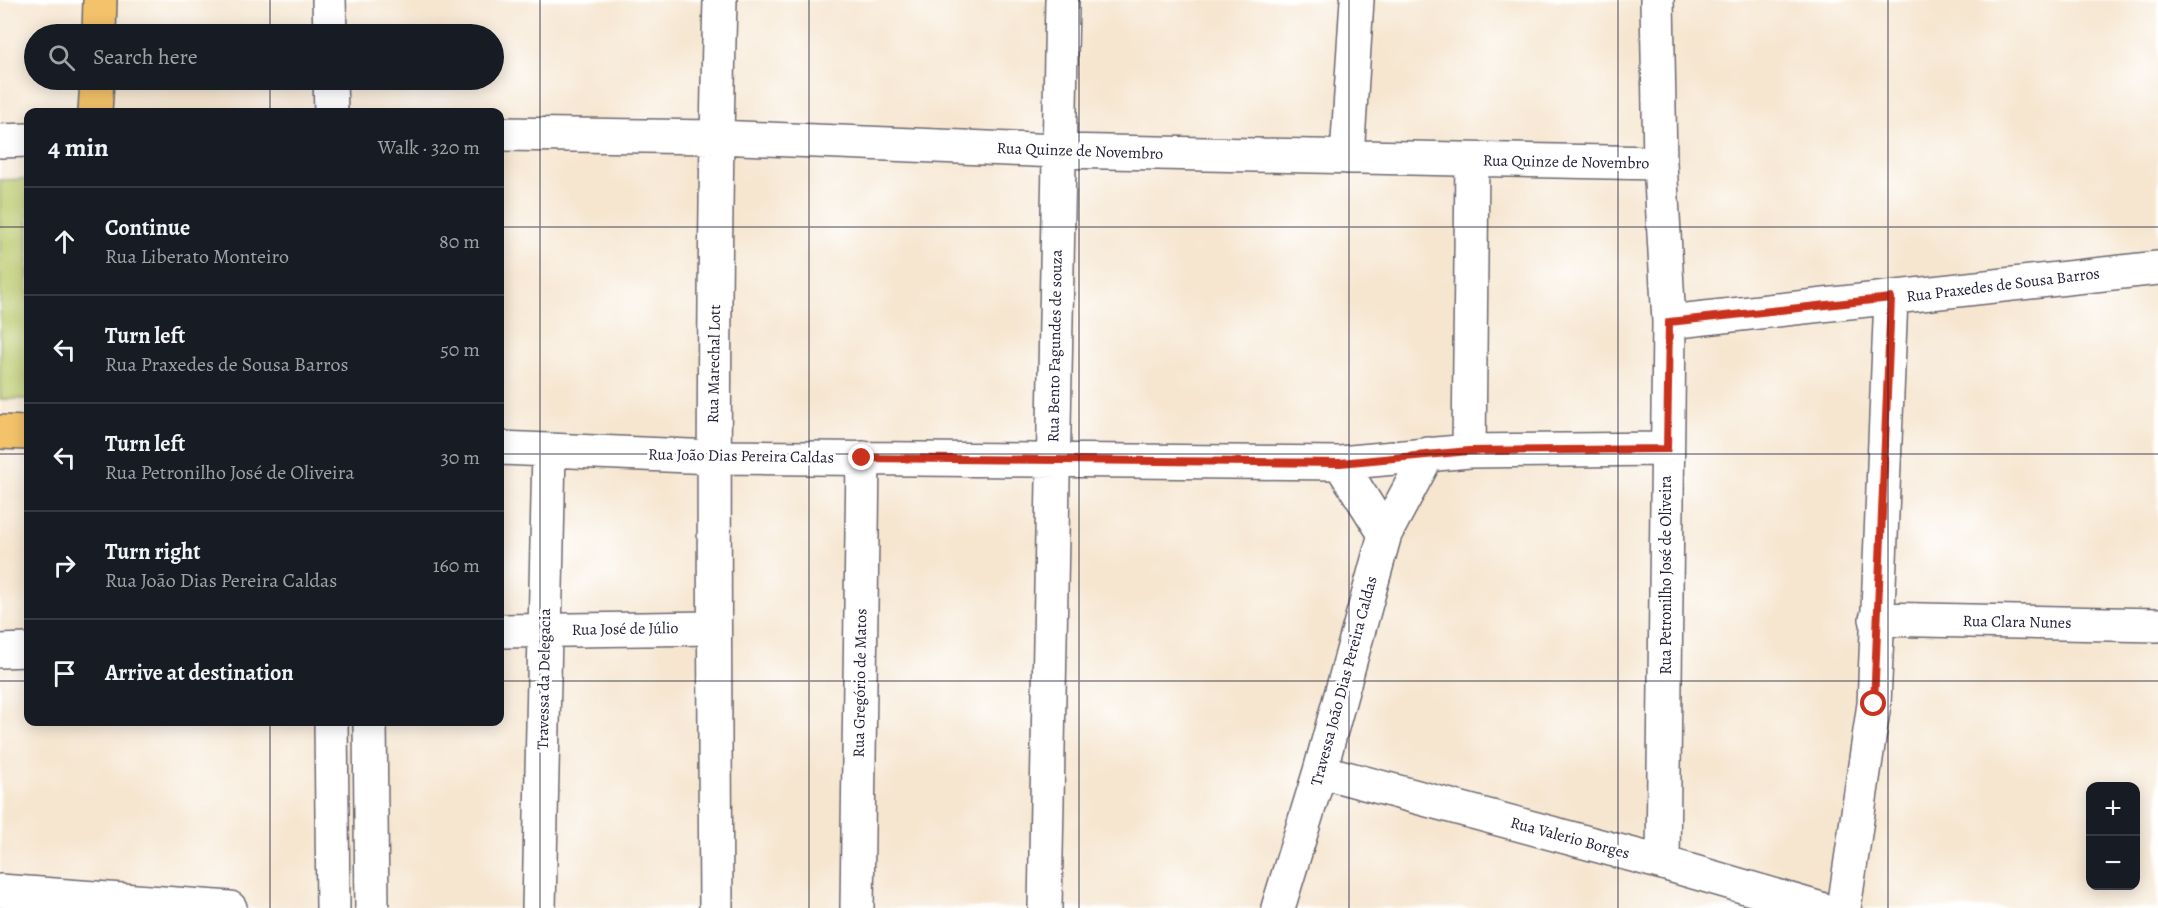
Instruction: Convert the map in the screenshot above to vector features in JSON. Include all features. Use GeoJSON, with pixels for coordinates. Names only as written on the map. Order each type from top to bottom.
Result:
{"type":"FeatureCollection","features":[{"type":"Feature","properties":{"kind":"main road"},"geometry":{"type":"LineString","coordinates":[[99,24],[100,0]]}},
{"type":"Feature","properties":{"kind":"main road"},"geometry":{"type":"LineString","coordinates":[[95,108],[96,90]]}},
{"type":"Feature","properties":{"kind":"main road"},"geometry":{"type":"LineString","coordinates":[[0,432],[24,433]]}},
{"type":"Feature","properties":{"kind":"street"},"geometry":{"type":"LineString","coordinates":[[329,0],[330,24]]}},
{"type":"Feature","properties":{"kind":"street","name":"Rua Marechal Lott"},"geometry":{"type":"LineString","coordinates":[[716,908],[713,457],[716,137],[720,0]]}},
{"type":"Feature","properties":{"kind":"street","name":"Rua Bento Fagundes de souza"},"geometry":{"type":"LineString","coordinates":[[1046,908],[1062,0]]}},
{"type":"Feature","properties":{"kind":"street"},"geometry":{"type":"LineString","coordinates":[[1347,157],[1357,0]]}},
{"type":"Feature","properties":{"kind":"street","name":"Rua Petronilho José de Oliveira"},"geometry":{"type":"LineString","coordinates":[[1658,0],[1660,163],[1669,322],[1663,863]]}},
{"type":"Feature","properties":{"kind":"street"},"geometry":{"type":"LineString","coordinates":[[330,90],[330,108]]}},
{"type":"Feature","properties":{"kind":"street","name":"Rua Quinze de Novembro"},"geometry":{"type":"LineString","coordinates":[[504,134],[716,137],[1059,151],[1660,163]]}},
{"type":"Feature","properties":{"kind":"street"},"geometry":{"type":"LineString","coordinates":[[0,141],[24,140]]}},
{"type":"Feature","properties":{"kind":"street"},"geometry":{"type":"LineString","coordinates":[[1469,451],[1472,160]]}},
{"type":"Feature","properties":{"kind":"street","name":"Rua Praxedes de Sousa Barros"},"geometry":{"type":"LineString","coordinates":[[1669,322],[2158,268]]}},
{"type":"Feature","properties":{"kind":"street"},"geometry":{"type":"LineString","coordinates":[[1844,908],[1874,704],[1891,298]]}},
{"type":"Feature","properties":{"kind":"street","name":"Rua João Dias Pereira Caldas"},"geometry":{"type":"LineString","coordinates":[[504,448],[713,457],[1340,463],[1469,451],[1667,449]]}},
{"type":"Feature","properties":{"kind":"street","name":"Travessa da Delegacia"},"geometry":{"type":"LineString","coordinates":[[539,908],[549,451]]}},
{"type":"Feature","properties":{"kind":"street","name":"Travessa João Dias Pereira Caldas"},"geometry":{"type":"LineString","coordinates":[[1278,908],[1320,771],[1384,534],[1428,454]]}},
{"type":"Feature","properties":{"kind":"street","name":"Rua Gregório de Matos"},"geometry":{"type":"LineString","coordinates":[[857,908],[862,458]]}},
{"type":"Feature","properties":{"kind":"street"},"geometry":{"type":"LineString","coordinates":[[1340,463],[1384,534]]}},
{"type":"Feature","properties":{"kind":"street","name":"Rua Clara Nunes"},"geometry":{"type":"LineString","coordinates":[[1876,619],[2158,625]]}},
{"type":"Feature","properties":{"kind":"street","name":"Rua José de Júlio"},"geometry":{"type":"LineString","coordinates":[[504,631],[714,628]]}},
{"type":"Feature","properties":{"kind":"street"},"geometry":{"type":"LineString","coordinates":[[0,651],[24,650]]}},
{"type":"Feature","properties":{"kind":"street"},"geometry":{"type":"LineString","coordinates":[[331,726],[333,908]]}},
{"type":"Feature","properties":{"kind":"street"},"geometry":{"type":"LineString","coordinates":[[370,726],[372,908]]}},
{"type":"Feature","properties":{"kind":"street","name":"Rua Valerio Borges"},"geometry":{"type":"LineString","coordinates":[[1320,771],[1663,863],[1818,908]]}},
{"type":"Feature","properties":{"kind":"street"},"geometry":{"type":"LineString","coordinates":[[0,891],[230,908]]}},
{"type":"Feature","properties":{"kind":"green space"},"geometry":{"type":"Polygon","coordinates":[[[24,179],[24,399],[0,399],[0,180],[24,179]]]}},
{"type":"Feature","properties":{"kind":"route"},"geometry":{"type":"LineString","coordinates":[[862,458],[1340,463],[1469,451],[1667,449],[1669,322],[1891,298],[1874,704]]}}]}
